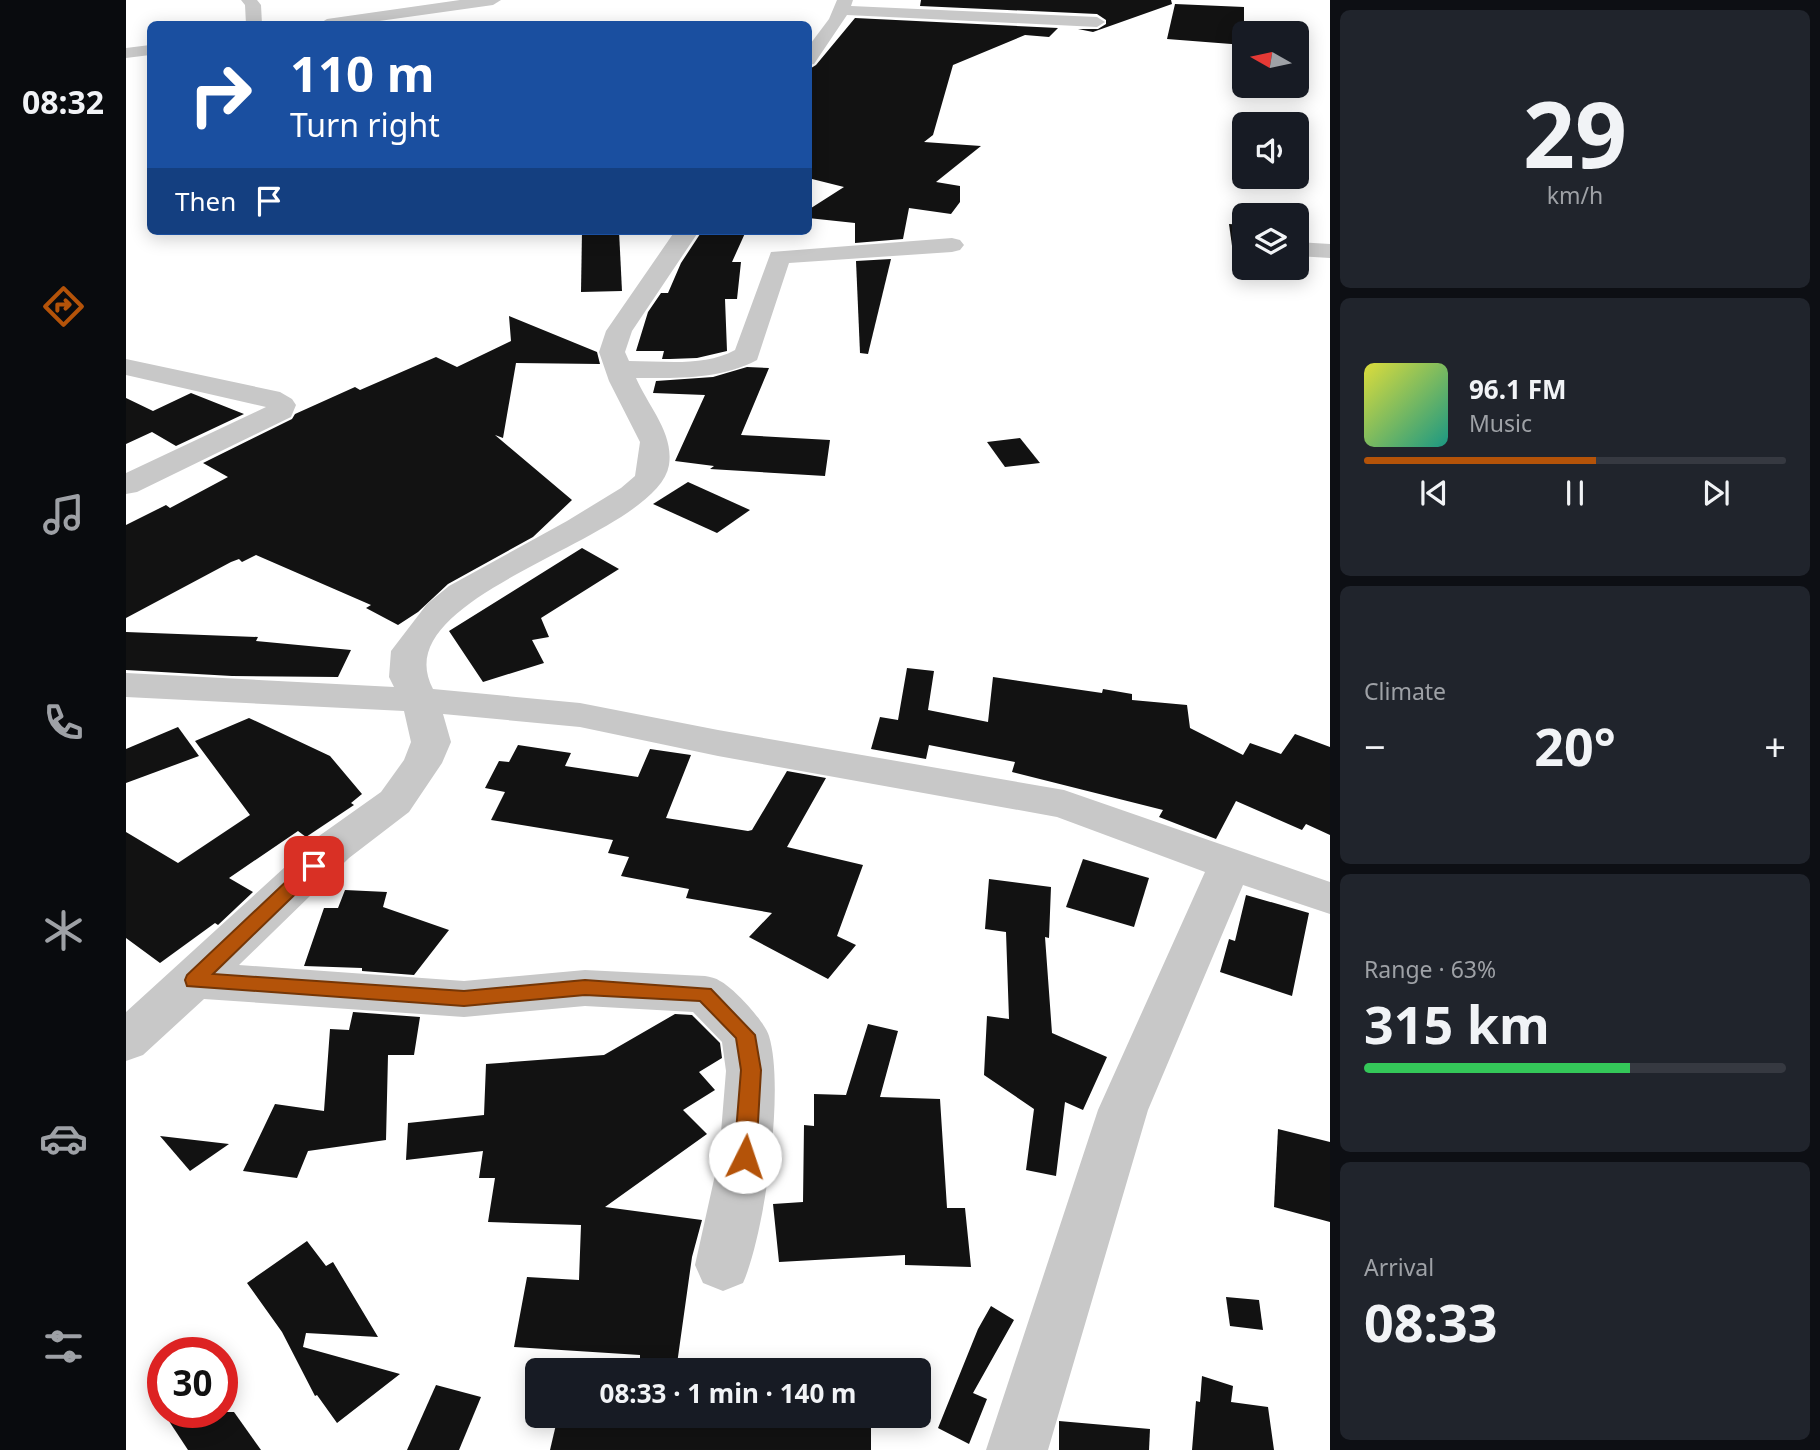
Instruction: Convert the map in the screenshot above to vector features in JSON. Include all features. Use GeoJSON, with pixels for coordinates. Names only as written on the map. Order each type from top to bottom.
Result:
{"type":"FeatureCollection","features":[{"type":"Feature","properties":{"kind":"street"},"geometry":{"type":"LineString","coordinates":[[248,0],[253,5],[254,21]]}},
{"type":"Feature","properties":{"kind":"street"},"geometry":{"type":"LineString","coordinates":[[348,21],[493,0]]}},
{"type":"Feature","properties":{"kind":"street"},"geometry":{"type":"LineString","coordinates":[[812,54],[844,5],[1097,22]]}},
{"type":"Feature","properties":{"kind":"street"},"geometry":{"type":"LineString","coordinates":[[126,53],[147,50]]}},
{"type":"Feature","properties":{"kind":"street"},"geometry":{"type":"LineString","coordinates":[[126,1041],[334,847],[395,802],[422,763],[431,742],[421,700],[408,677],[410,651],[439,611],[461,593],[500,569],[578,528],[632,495],[650,479],[655,442],[612,352],[619,331],[684,235]]}},
{"type":"Feature","properties":{"kind":"street"},"geometry":{"type":"LineString","coordinates":[[619,370],[718,366],[738,361],[747,354],[779,257],[952,245]]}},
{"type":"Feature","properties":{"kind":"street"},"geometry":{"type":"LineString","coordinates":[[1309,250],[1330,251]]}},
{"type":"Feature","properties":{"kind":"street"},"geometry":{"type":"LineString","coordinates":[[126,366],[270,398],[282,405],[281,411],[274,415],[126,485]]}},
{"type":"Feature","properties":{"kind":"street"},"geometry":{"type":"LineString","coordinates":[[126,685],[421,700],[580,715],[1064,804],[1230,865],[1330,898]]}},
{"type":"Feature","properties":{"kind":"street"},"geometry":{"type":"LineString","coordinates":[[1017,1450],[1123,1110],[1230,865]]}},
{"type":"Feature","properties":{"kind":"street"},"geometry":{"type":"LineString","coordinates":[[194,980],[464,999],[585,988],[705,994],[745,1035],[751,1070],[745,1157],[723,1265]]}},
{"type":"Feature","properties":{"kind":"building"},"geometry":{"type":"Polygon","coordinates":[[[921,0],[1171,0],[1172,4],[1093,32],[1078,29],[1098,29],[1106,24],[1106,20],[1097,14],[920,6],[921,0]]]}},
{"type":"Feature","properties":{"kind":"building"},"geometry":{"type":"Polygon","coordinates":[[[1175,4],[1244,7],[1244,21],[1232,21],[1232,44],[1167,39],[1175,4]]]}},
{"type":"Feature","properties":{"kind":"building"},"geometry":{"type":"Polygon","coordinates":[[[855,18],[1058,28],[1049,37],[1025,35],[953,65],[933,135],[924,142],[981,146],[936,182],[960,186],[960,202],[951,214],[909,208],[903,239],[855,243],[855,223],[812,218],[812,207],[844,187],[812,179],[812,68],[855,18]]]}},
{"type":"Feature","properties":{"kind":"building"},"geometry":{"type":"Polygon","coordinates":[[[1229,224],[1232,224],[1232,246],[1229,224]]]}},
{"type":"Feature","properties":{"kind":"building"},"geometry":{"type":"Polygon","coordinates":[[[582,235],[619,235],[622,291],[581,292],[582,235]]]}},
{"type":"Feature","properties":{"kind":"building"},"geometry":{"type":"Polygon","coordinates":[[[699,235],[744,235],[732,262],[741,262],[737,299],[725,299],[727,351],[697,358],[662,359],[664,351],[636,351],[648,312],[661,293],[668,293],[681,263],[699,235]]]}},
{"type":"Feature","properties":{"kind":"building"},"geometry":{"type":"Polygon","coordinates":[[[891,259],[868,354],[860,353],[856,261],[891,259]]]}},
{"type":"Feature","properties":{"kind":"building"},"geometry":{"type":"Polygon","coordinates":[[[509,316],[597,352],[600,364],[516,363],[503,438],[495,435],[572,500],[533,537],[448,584],[418,612],[398,625],[366,608],[371,605],[256,555],[242,562],[239,559],[231,562],[126,618],[126,525],[166,505],[170,508],[228,477],[203,463],[292,419],[295,414],[355,387],[360,390],[436,357],[457,367],[511,341],[509,316]]]}},
{"type":"Feature","properties":{"kind":"building"},"geometry":{"type":"Polygon","coordinates":[[[747,367],[769,368],[741,435],[830,440],[825,476],[710,469],[714,466],[675,461],[705,395],[653,393],[656,381],[713,377],[747,367]]]}},
{"type":"Feature","properties":{"kind":"building"},"geometry":{"type":"Polygon","coordinates":[[[191,393],[244,414],[176,446],[152,432],[126,444],[126,398],[153,411],[191,393]]]}},
{"type":"Feature","properties":{"kind":"building"},"geometry":{"type":"Polygon","coordinates":[[[1020,438],[1040,463],[1005,467],[987,442],[1020,438]]]}},
{"type":"Feature","properties":{"kind":"building"},"geometry":{"type":"Polygon","coordinates":[[[688,482],[750,510],[717,533],[653,504],[688,482]]]}},
{"type":"Feature","properties":{"kind":"building"},"geometry":{"type":"Polygon","coordinates":[[[582,548],[619,569],[541,618],[549,637],[532,640],[544,663],[483,682],[449,631],[582,548]]]}},
{"type":"Feature","properties":{"kind":"building"},"geometry":{"type":"Polygon","coordinates":[[[126,632],[258,637],[256,641],[351,650],[338,677],[232,676],[126,670],[126,632]]]}},
{"type":"Feature","properties":{"kind":"building"},"geometry":{"type":"Polygon","coordinates":[[[907,668],[934,671],[928,710],[988,722],[993,677],[1102,693],[1103,689],[1132,694],[1132,700],[1187,705],[1190,728],[1243,755],[1250,743],[1281,754],[1295,734],[1330,747],[1330,835],[1306,824],[1302,830],[1236,801],[1216,839],[1159,817],[1163,810],[1012,772],[1015,762],[929,745],[926,759],[871,749],[880,717],[898,720],[907,668]]]}},
{"type":"Feature","properties":{"kind":"building"},"geometry":{"type":"Polygon","coordinates":[[[249,718],[330,756],[362,794],[351,803],[354,805],[306,837],[298,831],[229,878],[253,892],[218,925],[215,923],[160,963],[126,938],[126,832],[178,863],[250,815],[195,741],[249,718]]]}},
{"type":"Feature","properties":{"kind":"building"},"geometry":{"type":"Polygon","coordinates":[[[178,727],[199,756],[126,783],[126,749],[178,727]]]}},
{"type":"Feature","properties":{"kind":"building"},"geometry":{"type":"Polygon","coordinates":[[[518,745],[571,753],[565,766],[638,777],[650,749],[691,755],[666,818],[748,831],[752,830],[787,771],[826,778],[787,847],[863,865],[837,936],[856,945],[828,979],[749,937],[772,913],[686,898],[689,889],[621,876],[629,857],[608,853],[613,840],[491,820],[505,792],[485,788],[499,761],[509,762],[518,745]]]}},
{"type":"Feature","properties":{"kind":"building"},"geometry":{"type":"Polygon","coordinates":[[[1083,859],[1149,878],[1134,927],[1066,907],[1083,859]]]}},
{"type":"Feature","properties":{"kind":"building"},"geometry":{"type":"Polygon","coordinates":[[[989,879],[1051,887],[1049,938],[1045,937],[1052,1033],[1107,1057],[1083,1110],[1065,1102],[1056,1176],[1026,1170],[1034,1109],[984,1075],[987,1016],[1009,1019],[1006,932],[985,929],[989,879]]]}},
{"type":"Feature","properties":{"kind":"building"},"geometry":{"type":"Polygon","coordinates":[[[345,890],[387,892],[383,907],[449,930],[414,975],[362,971],[362,968],[304,966],[324,908],[338,908],[345,890]]]}},
{"type":"Feature","properties":{"kind":"building"},"geometry":{"type":"Polygon","coordinates":[[[1246,895],[1309,913],[1292,996],[1220,972],[1229,939],[1235,941],[1246,895]]]}},
{"type":"Feature","properties":{"kind":"building"},"geometry":{"type":"Polygon","coordinates":[[[353,1012],[420,1017],[414,1055],[388,1055],[386,1140],[308,1151],[297,1178],[243,1171],[275,1104],[324,1111],[330,1029],[349,1030],[353,1012]]]}},
{"type":"Feature","properties":{"kind":"building"},"geometry":{"type":"Polygon","coordinates":[[[675,1014],[692,1015],[720,1043],[722,1058],[699,1072],[715,1090],[683,1110],[707,1134],[605,1207],[702,1220],[692,1257],[678,1358],[640,1358],[640,1355],[514,1347],[527,1277],[579,1280],[581,1225],[488,1222],[495,1178],[479,1178],[483,1151],[406,1160],[408,1123],[484,1115],[486,1064],[604,1055],[675,1014]]]}},
{"type":"Feature","properties":{"kind":"building"},"geometry":{"type":"Polygon","coordinates":[[[868,1024],[898,1031],[880,1097],[940,1099],[947,1208],[965,1208],[971,1267],[905,1265],[905,1255],[779,1262],[773,1204],[803,1202],[804,1125],[814,1126],[814,1094],[846,1095],[868,1024]]]}},
{"type":"Feature","properties":{"kind":"building"},"geometry":{"type":"Polygon","coordinates":[[[1278,1129],[1330,1142],[1330,1222],[1274,1207],[1278,1129]]]}},
{"type":"Feature","properties":{"kind":"building"},"geometry":{"type":"Polygon","coordinates":[[[160,1136],[229,1144],[190,1171],[160,1136]]]}},
{"type":"Feature","properties":{"kind":"building"},"geometry":{"type":"Polygon","coordinates":[[[307,1241],[326,1266],[333,1262],[378,1337],[306,1333],[303,1347],[400,1374],[337,1423],[317,1395],[315,1396],[282,1332],[247,1283],[307,1241]]]}},
{"type":"Feature","properties":{"kind":"building"},"geometry":{"type":"Polygon","coordinates":[[[1226,1297],[1259,1300],[1263,1330],[1230,1326],[1226,1297]]]}},
{"type":"Feature","properties":{"kind":"building"},"geometry":{"type":"Polygon","coordinates":[[[991,1306],[1014,1320],[973,1393],[987,1399],[969,1444],[938,1428],[978,1329],[991,1306]]]}},
{"type":"Feature","properties":{"kind":"building"},"geometry":{"type":"Polygon","coordinates":[[[1202,1376],[1233,1386],[1231,1402],[1268,1407],[1274,1450],[1192,1450],[1196,1401],[1200,1402],[1202,1376]]]}},
{"type":"Feature","properties":{"kind":"building"},"geometry":{"type":"Polygon","coordinates":[[[436,1385],[481,1397],[459,1450],[407,1450],[436,1385]]]}},
{"type":"Feature","properties":{"kind":"building"},"geometry":{"type":"Polygon","coordinates":[[[238,1418],[261,1450],[188,1450],[174,1428],[238,1428],[238,1418]]]}},
{"type":"Feature","properties":{"kind":"building"},"geometry":{"type":"Polygon","coordinates":[[[1059,1421],[1150,1429],[1149,1450],[1059,1450],[1059,1421]]]}},
{"type":"Feature","properties":{"kind":"building"},"geometry":{"type":"Polygon","coordinates":[[[555,1428],[871,1428],[871,1450],[550,1450],[555,1428]]]}},
{"type":"Feature","properties":{"kind":"route"},"geometry":{"type":"LineString","coordinates":[[314,866],[194,980],[464,999],[585,988],[705,994],[745,1035],[751,1070],[745,1157]]}}]}
